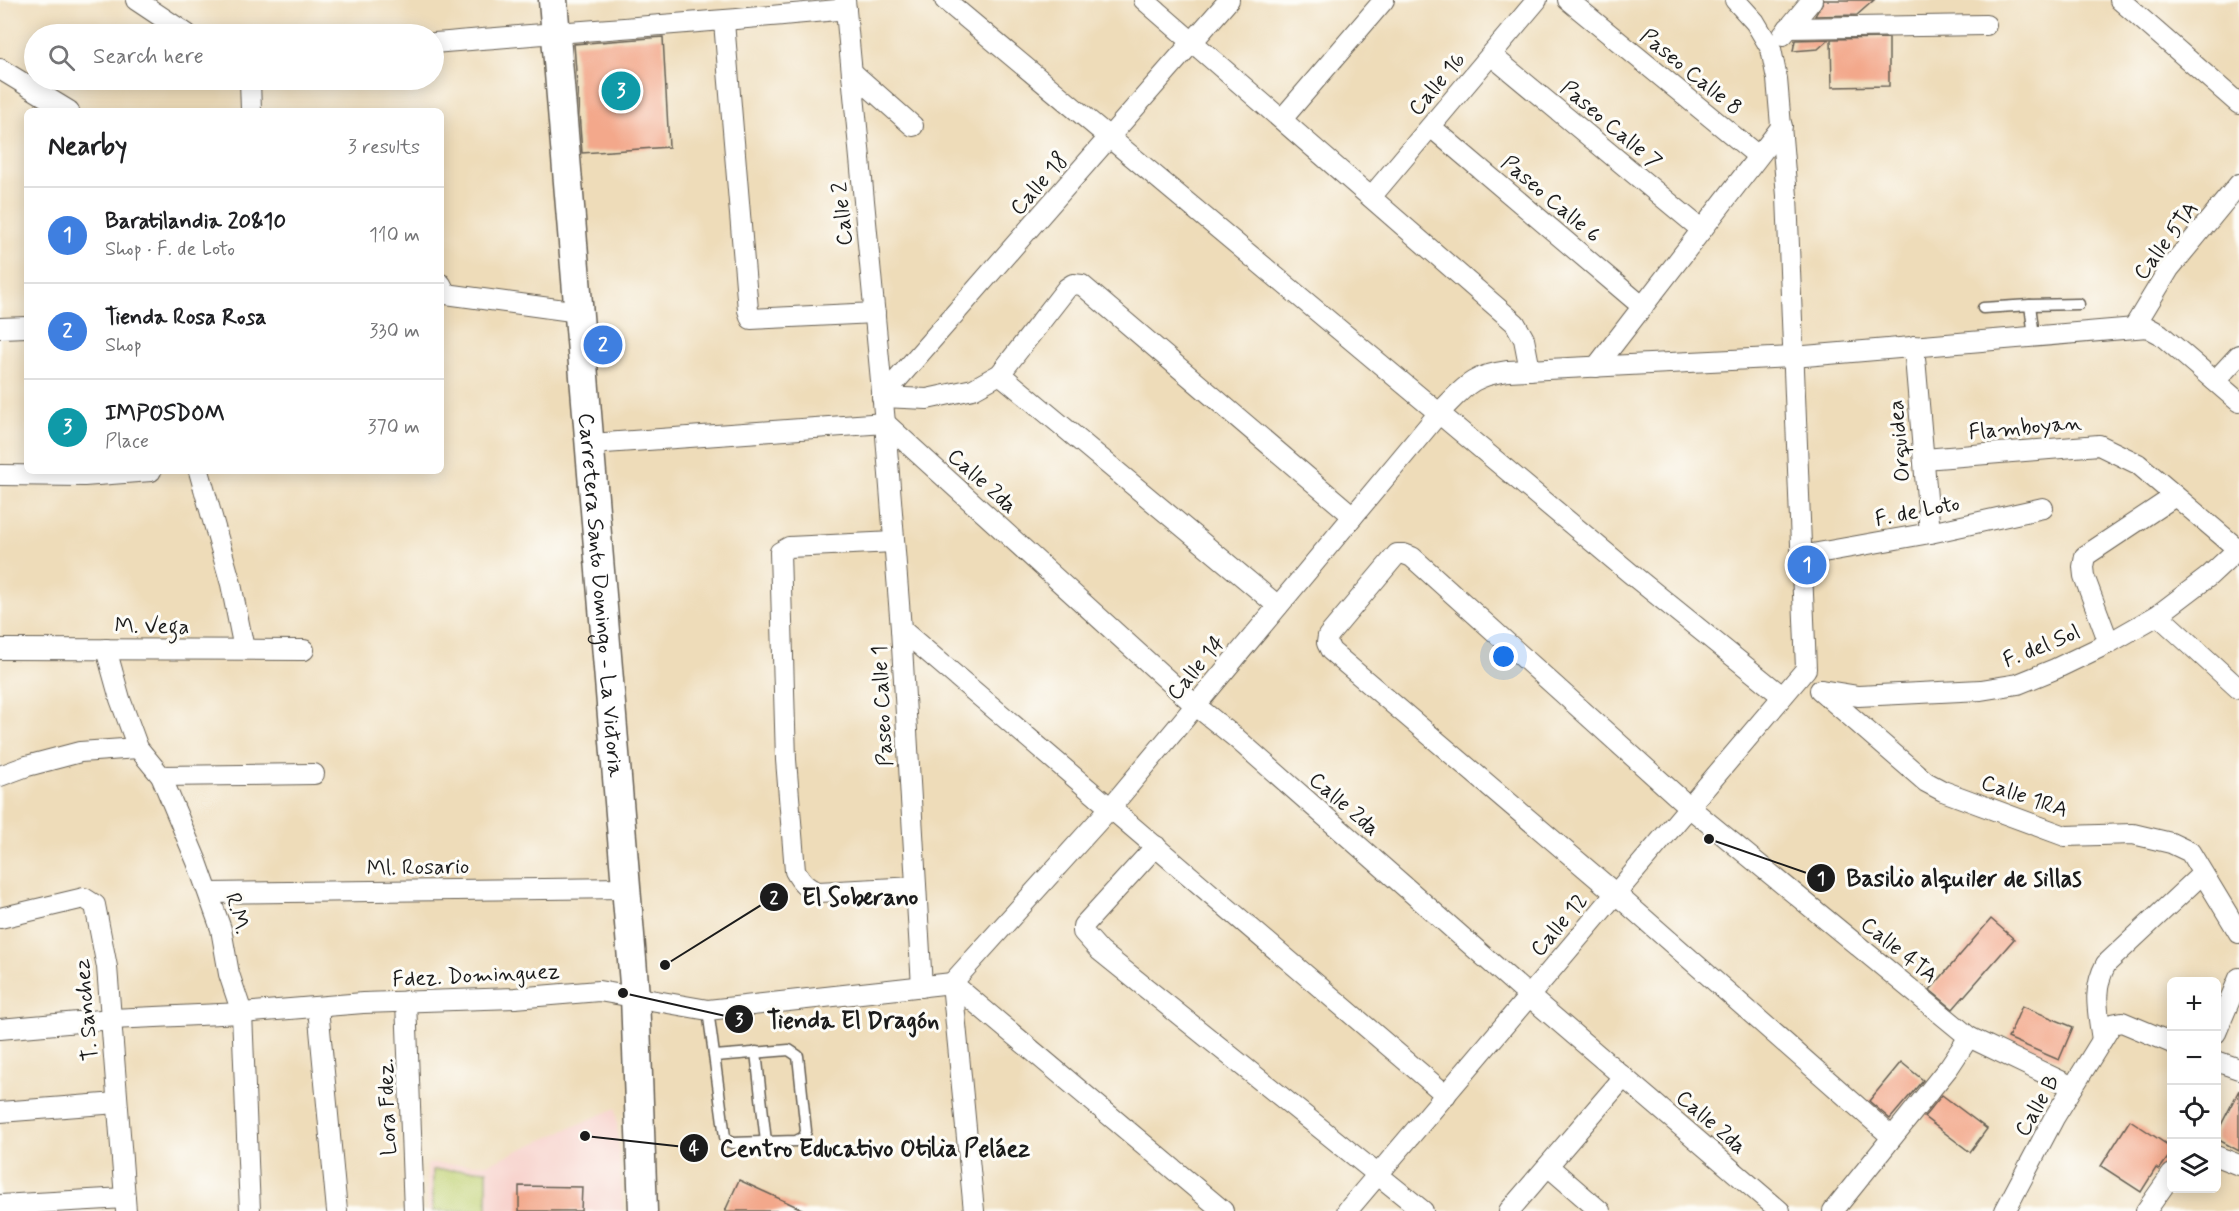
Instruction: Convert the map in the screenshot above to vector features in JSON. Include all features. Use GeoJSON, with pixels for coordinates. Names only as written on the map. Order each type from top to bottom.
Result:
{"type":"FeatureCollection","features":[{"type":"Feature","properties":{"kind":"main road","name":"Carretera Santo Domingo - La Victoria"},"geometry":{"type":"LineString","coordinates":[[553,0],[627,888],[635,996],[645,1204]]}},
{"type":"Feature","properties":{"kind":"street"},"geometry":{"type":"LineString","coordinates":[[136,0],[172,24]]}},
{"type":"Feature","properties":{"kind":"street"},"geometry":{"type":"LineString","coordinates":[[945,0],[1630,573],[1782,696]]}},
{"type":"Feature","properties":{"kind":"street"},"geometry":{"type":"LineString","coordinates":[[1144,0],[1515,323],[1524,339],[1530,370],[1793,357],[2147,327],[2160,334],[2239,402]]}},
{"type":"Feature","properties":{"kind":"street","name":"Calle 18"},"geometry":{"type":"LineString","coordinates":[[882,397],[1229,0]]}},
{"type":"Feature","properties":{"kind":"street"},"geometry":{"type":"LineString","coordinates":[[1282,119],[1384,0]]}},
{"type":"Feature","properties":{"kind":"street","name":"Calle 16"},"geometry":{"type":"LineString","coordinates":[[1371,197],[1537,0]]}},
{"type":"Feature","properties":{"kind":"street","name":"Paseo Calle 8"},"geometry":{"type":"LineString","coordinates":[[1568,0],[1758,156]]}},
{"type":"Feature","properties":{"kind":"street"},"geometry":{"type":"LineString","coordinates":[[1735,0],[1755,22],[1771,49],[1782,126],[1787,196],[1801,556],[1801,675]]}},
{"type":"Feature","properties":{"kind":"street"},"geometry":{"type":"LineString","coordinates":[[1771,49],[1812,0]]}},
{"type":"Feature","properties":{"kind":"street"},"geometry":{"type":"LineString","coordinates":[[2120,0],[2239,104]]}},
{"type":"Feature","properties":{"kind":"street"},"geometry":{"type":"LineString","coordinates":[[444,42],[724,22],[846,4]]}},
{"type":"Feature","properties":{"kind":"street","name":"Calle 2"},"geometry":{"type":"LineString","coordinates":[[846,4],[885,423]]}},
{"type":"Feature","properties":{"kind":"street"},"geometry":{"type":"LineString","coordinates":[[724,22],[748,310],[751,320],[875,313]]}},
{"type":"Feature","properties":{"kind":"street"},"geometry":{"type":"LineString","coordinates":[[1788,28],[1986,25]]}},
{"type":"Feature","properties":{"kind":"street","name":"Paseo Calle 7"},"geometry":{"type":"LineString","coordinates":[[1491,55],[1702,230]]}},
{"type":"Feature","properties":{"kind":"street"},"geometry":{"type":"LineString","coordinates":[[0,69],[24,84]]}},
{"type":"Feature","properties":{"kind":"street"},"geometry":{"type":"LineString","coordinates":[[852,72],[914,126]]}},
{"type":"Feature","properties":{"kind":"street"},"geometry":{"type":"LineString","coordinates":[[34,90],[64,108]]}},
{"type":"Feature","properties":{"kind":"street"},"geometry":{"type":"LineString","coordinates":[[250,90],[251,108]]}},
{"type":"Feature","properties":{"kind":"street"},"geometry":{"type":"LineString","coordinates":[[1596,368],[1782,126]]}},
{"type":"Feature","properties":{"kind":"street","name":"Paseo Calle 6"},"geometry":{"type":"LineString","coordinates":[[1431,127],[1643,306]]}},
{"type":"Feature","properties":{"kind":"street","name":"Calle 5TA"},"geometry":{"type":"LineString","coordinates":[[2134,327],[2169,269],[2239,184]]}},
{"type":"Feature","properties":{"kind":"street"},"geometry":{"type":"LineString","coordinates":[[882,397],[927,399],[974,389],[1000,374],[1066,288],[1074,284],[1082,285],[1353,516]]}},
{"type":"Feature","properties":{"kind":"street"},"geometry":{"type":"LineString","coordinates":[[444,291],[579,312]]}},
{"type":"Feature","properties":{"kind":"street"},"geometry":{"type":"LineString","coordinates":[[0,328],[24,327]]}},
{"type":"Feature","properties":{"kind":"street","name":"Orquidea"},"geometry":{"type":"LineString","coordinates":[[1914,346],[1930,533]]}},
{"type":"Feature","properties":{"kind":"street"},"geometry":{"type":"LineString","coordinates":[[2215,381],[2239,355]]}},
{"type":"Feature","properties":{"kind":"street","name":"Calle 14"},"geometry":{"type":"LineString","coordinates":[[952,983],[1111,807],[1439,413],[1472,380],[1490,374],[1530,370]]}},
{"type":"Feature","properties":{"kind":"street"},"geometry":{"type":"LineString","coordinates":[[1000,374],[1278,606]]}},
{"type":"Feature","properties":{"kind":"street"},"geometry":{"type":"LineString","coordinates":[[591,444],[885,423]]}},
{"type":"Feature","properties":{"kind":"street","name":"Paseo Calle 1"},"geometry":{"type":"LineString","coordinates":[[885,423],[922,987]]}},
{"type":"Feature","properties":{"kind":"street","name":"Calle 2da"},"geometry":{"type":"LineString","coordinates":[[885,423],[1195,705],[1236,738],[1529,996],[1780,1211]]}},
{"type":"Feature","properties":{"kind":"street","name":"Flamboyan"},"geometry":{"type":"LineString","coordinates":[[1923,459],[2099,445],[2138,464],[2239,550]]}},
{"type":"Feature","properties":{"kind":"street"},"geometry":{"type":"LineString","coordinates":[[0,475],[111,474]]}},
{"type":"Feature","properties":{"kind":"street"},"geometry":{"type":"LineString","coordinates":[[201,474],[231,584],[244,649]]}},
{"type":"Feature","properties":{"kind":"street"},"geometry":{"type":"LineString","coordinates":[[2109,643],[2084,576],[2085,556],[2175,496]]}},
{"type":"Feature","properties":{"kind":"street","name":"F. de Loto"},"geometry":{"type":"LineString","coordinates":[[1801,556],[1930,533],[2043,508]]}},
{"type":"Feature","properties":{"kind":"street"},"geometry":{"type":"LineString","coordinates":[[894,542],[789,547],[780,552],[786,760],[795,871],[801,882],[818,892],[916,887]]}},
{"type":"Feature","properties":{"kind":"street","name":"F. del Sol"},"geometry":{"type":"LineString","coordinates":[[1801,675],[1820,690],[1858,696],[1981,690],[2018,684],[2109,643],[2158,615],[2239,550]]}},
{"type":"Feature","properties":{"kind":"street","name":"Calle 4TA"},"geometry":{"type":"LineString","coordinates":[[1616,894],[1330,651],[1327,643],[1328,636],[1397,555],[1404,554],[1412,557],[1689,807],[1969,1036],[2073,1088]]}},
{"type":"Feature","properties":{"kind":"street"},"geometry":{"type":"LineString","coordinates":[[2158,615],[2239,689]]}},
{"type":"Feature","properties":{"kind":"street"},"geometry":{"type":"LineString","coordinates":[[900,629],[1446,1095]]}},
{"type":"Feature","properties":{"kind":"street","name":"M. Vega"},"geometry":{"type":"LineString","coordinates":[[0,649],[304,650]]}},
{"type":"Feature","properties":{"kind":"street","name":"R.M."},"geometry":{"type":"LineString","coordinates":[[106,649],[120,699],[138,748],[161,776],[209,892],[221,929],[229,974],[242,1013],[250,1211]]}},
{"type":"Feature","properties":{"kind":"street","name":"Calle 12"},"geometry":{"type":"LineString","coordinates":[[1347,1211],[1801,675]]}},
{"type":"Feature","properties":{"kind":"street","name":"Calle 1RA"},"geometry":{"type":"LineString","coordinates":[[1820,690],[1926,782],[1943,791],[2064,836],[2133,834],[2171,843],[2190,852],[2239,933]]}},
{"type":"Feature","properties":{"kind":"street"},"geometry":{"type":"LineString","coordinates":[[0,776],[27,765],[80,752],[138,748]]}},
{"type":"Feature","properties":{"kind":"street"},"geometry":{"type":"LineString","coordinates":[[161,776],[314,774]]}},
{"type":"Feature","properties":{"kind":"street"},"geometry":{"type":"LineString","coordinates":[[1156,846],[1083,926],[1083,932],[1100,951],[1423,1211]]}},
{"type":"Feature","properties":{"kind":"street"},"geometry":{"type":"LineString","coordinates":[[2167,1041],[2122,1022],[2107,1032],[2096,1004],[2098,978],[2106,964],[2202,874]]}},
{"type":"Feature","properties":{"kind":"street","name":"Ml. Rosario"},"geometry":{"type":"LineString","coordinates":[[209,892],[627,888]]}},
{"type":"Feature","properties":{"kind":"street"},"geometry":{"type":"LineString","coordinates":[[1616,894],[1892,1137]]}},
{"type":"Feature","properties":{"kind":"street","name":"T. Sanchez"},"geometry":{"type":"LineString","coordinates":[[0,918],[84,898],[95,905],[107,967],[126,1204]]}},
{"type":"Feature","properties":{"kind":"street"},"geometry":{"type":"LineString","coordinates":[[2218,1031],[2239,978]]}},
{"type":"Feature","properties":{"kind":"street"},"geometry":{"type":"LineString","coordinates":[[952,983],[974,1211]]}},
{"type":"Feature","properties":{"kind":"street"},"geometry":{"type":"LineString","coordinates":[[952,983],[1223,1211]]}},
{"type":"Feature","properties":{"kind":"street","name":"Fdez. Dominguez"},"geometry":{"type":"LineString","coordinates":[[0,1029],[112,1018],[242,1013],[406,1001],[515,998],[599,991],[708,1010],[952,983]]}},
{"type":"Feature","properties":{"kind":"street","name":"Lora Fdez."},"geometry":{"type":"LineString","coordinates":[[406,1001],[414,1211]]}},
{"type":"Feature","properties":{"kind":"street"},"geometry":{"type":"LineString","coordinates":[[318,1008],[337,1211]]}},
{"type":"Feature","properties":{"kind":"street","name":"Calle B"},"geometry":{"type":"LineString","coordinates":[[2006,1211],[2054,1118],[2107,1032]]}},
{"type":"Feature","properties":{"kind":"street"},"geometry":{"type":"LineString","coordinates":[[1833,1211],[1948,1067],[1969,1036]]}},
{"type":"Feature","properties":{"kind":"street"},"geometry":{"type":"LineString","coordinates":[[2221,1062],[2239,1069]]}},
{"type":"Feature","properties":{"kind":"street"},"geometry":{"type":"LineString","coordinates":[[1509,1211],[1624,1077]]}},
{"type":"Feature","properties":{"kind":"street"},"geometry":{"type":"LineString","coordinates":[[0,1112],[117,1103]]}},
{"type":"Feature","properties":{"kind":"street"},"geometry":{"type":"LineString","coordinates":[[2221,1158],[2239,1165]]}},
{"type":"Feature","properties":{"kind":"street"},"geometry":{"type":"LineString","coordinates":[[1548,1166],[1600,1211]]}},
{"type":"Feature","properties":{"kind":"street"},"geometry":{"type":"LineString","coordinates":[[2146,1211],[2167,1181]]}},
{"type":"Feature","properties":{"kind":"street"},"geometry":{"type":"LineString","coordinates":[[0,1205],[126,1204]]}},
{"type":"Feature","properties":{"kind":"lane"},"geometry":{"type":"LineString","coordinates":[[1983,308],[2079,304]]}},
{"type":"Feature","properties":{"kind":"lane"},"geometry":{"type":"LineString","coordinates":[[2030,305],[2034,336]]}},
{"type":"Feature","properties":{"kind":"lane"},"geometry":{"type":"LineString","coordinates":[[708,1010],[727,1142],[796,1142],[804,1137],[806,1131],[798,1056],[789,1050],[715,1056]]}},
{"type":"Feature","properties":{"kind":"lane"},"geometry":{"type":"LineString","coordinates":[[756,1052],[766,1142]]}},
{"type":"Feature","properties":{"kind":"shaded area"},"geometry":{"type":"Polygon","coordinates":[[[616,1108],[623,1211],[428,1211],[427,1164],[487,1164],[616,1108]]]}},
{"type":"Feature","properties":{"kind":"green space"},"geometry":{"type":"Polygon","coordinates":[[[433,1170],[487,1170],[487,1211],[433,1211],[433,1170]]]}},
{"type":"Feature","properties":{"kind":"building"},"geometry":{"type":"Polygon","coordinates":[[[1824,0],[1874,0],[1857,15],[1815,16],[1824,0]]]}},
{"type":"Feature","properties":{"kind":"building"},"geometry":{"type":"Polygon","coordinates":[[[663,37],[669,147],[582,153],[574,44],[663,37]]]}},
{"type":"Feature","properties":{"kind":"building"},"geometry":{"type":"Polygon","coordinates":[[[1889,38],[1889,86],[1832,87],[1831,39],[1889,38]]]}},
{"type":"Feature","properties":{"kind":"building"},"geometry":{"type":"Polygon","coordinates":[[[1829,39],[1818,49],[1793,51],[1795,40],[1829,39]]]}},
{"type":"Feature","properties":{"kind":"building"},"geometry":{"type":"Polygon","coordinates":[[[1991,919],[2014,939],[1953,1009],[1930,990],[1991,919]]]}},
{"type":"Feature","properties":{"kind":"building"},"geometry":{"type":"Polygon","coordinates":[[[2022,1006],[2073,1027],[2059,1060],[2008,1038],[2022,1006]]]}},
{"type":"Feature","properties":{"kind":"building"},"geometry":{"type":"Polygon","coordinates":[[[1901,1062],[1923,1080],[1890,1119],[1869,1101],[1901,1062]]]}},
{"type":"Feature","properties":{"kind":"building"},"geometry":{"type":"Polygon","coordinates":[[[2239,1090],[2239,1151],[2221,1141],[2221,1125],[2239,1090]]]}},
{"type":"Feature","properties":{"kind":"building"},"geometry":{"type":"Polygon","coordinates":[[[1942,1095],[1987,1129],[1970,1152],[1924,1117],[1942,1095]]]}},
{"type":"Feature","properties":{"kind":"building"},"geometry":{"type":"Polygon","coordinates":[[[2130,1120],[2167,1145],[2167,1159],[2159,1170],[2156,1168],[2141,1192],[2101,1166],[2130,1120]]]}},
{"type":"Feature","properties":{"kind":"building"},"geometry":{"type":"Polygon","coordinates":[[[739,1180],[806,1211],[725,1211],[739,1180]]]}},
{"type":"Feature","properties":{"kind":"building"},"geometry":{"type":"Polygon","coordinates":[[[519,1186],[582,1187],[581,1211],[519,1211],[519,1186]]]}},
{"type":"Feature","properties":{"kind":"place","name":"IMPOSDOM"},"geometry":{"type":"Point","coordinates":[621,91]}},
{"type":"Feature","properties":{"kind":"place","name":"Tienda Rosa Rosa"},"geometry":{"type":"Point","coordinates":[603,345]}},
{"type":"Feature","properties":{"kind":"place","name":"Baratilandia 20&10"},"geometry":{"type":"Point","coordinates":[1807,565]}},
{"type":"Feature","properties":{"kind":"place","name":"Basilio alquiler de sillas"},"geometry":{"type":"Point","coordinates":[1709,839]}},
{"type":"Feature","properties":{"kind":"place","name":"El Soberano"},"geometry":{"type":"Point","coordinates":[665,965]}},
{"type":"Feature","properties":{"kind":"place","name":"Tienda El Dragón"},"geometry":{"type":"Point","coordinates":[623,993]}},
{"type":"Feature","properties":{"kind":"place","name":"Centro Educativo Otilia Peláez"},"geometry":{"type":"Point","coordinates":[585,1136]}}]}
